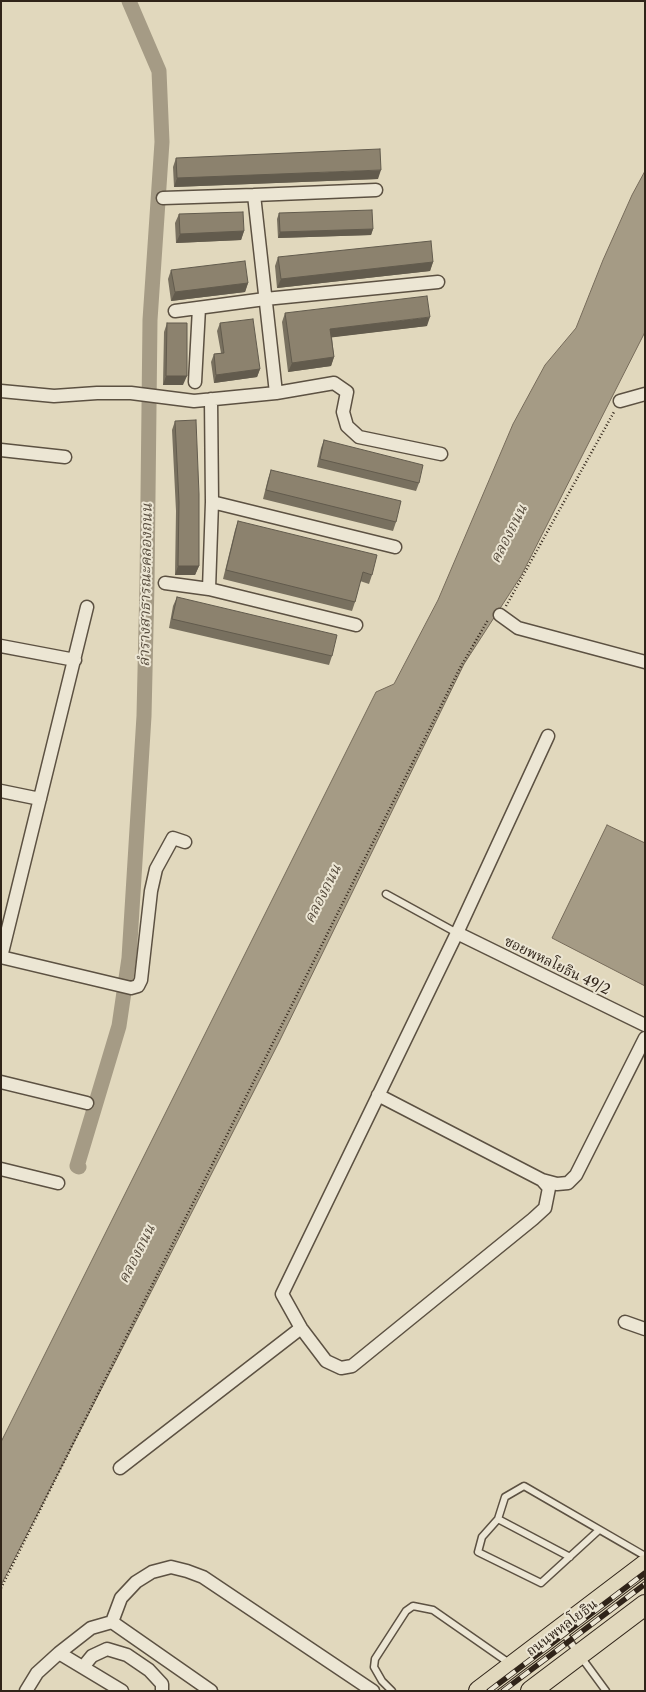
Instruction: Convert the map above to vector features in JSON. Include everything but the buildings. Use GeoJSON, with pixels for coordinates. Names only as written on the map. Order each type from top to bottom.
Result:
{"type":"FeatureCollection","features":[{"type":"Feature","properties":{"kind":"main road","name":"ถนนพหลโยธิน"},"geometry":{"type":"LineString","coordinates":[[479,1691],[645,1565]]}},
{"type":"Feature","properties":{"kind":"main road"},"geometry":{"type":"LineString","coordinates":[[531,1691],[645,1604]]}},
{"type":"Feature","properties":{"kind":"street"},"geometry":{"type":"LineString","coordinates":[[163,198],[376,190]]}},
{"type":"Feature","properties":{"kind":"street"},"geometry":{"type":"LineString","coordinates":[[254,195],[276,393]]}},
{"type":"Feature","properties":{"kind":"street"},"geometry":{"type":"LineString","coordinates":[[175,311],[265,299],[438,282]]}},
{"type":"Feature","properties":{"kind":"street"},"geometry":{"type":"LineString","coordinates":[[195,382],[199,308]]}},
{"type":"Feature","properties":{"kind":"street"},"geometry":{"type":"LineString","coordinates":[[1,391],[54,396],[96,393],[132,394],[194,401],[276,393],[334,383],[347,392],[343,412],[346,426],[359,437],[441,454]]}},
{"type":"Feature","properties":{"kind":"street"},"geometry":{"type":"LineString","coordinates":[[620,401],[645,394]]}},
{"type":"Feature","properties":{"kind":"street"},"geometry":{"type":"LineString","coordinates":[[209,589],[212,502],[211,399]]}},
{"type":"Feature","properties":{"kind":"street"},"geometry":{"type":"LineString","coordinates":[[1,450],[65,457]]}},
{"type":"Feature","properties":{"kind":"street"},"geometry":{"type":"LineString","coordinates":[[212,502],[395,547]]}},
{"type":"Feature","properties":{"kind":"street"},"geometry":{"type":"LineString","coordinates":[[165,583],[209,589],[356,625]]}},
{"type":"Feature","properties":{"kind":"street"},"geometry":{"type":"LineString","coordinates":[[87,607],[1,957],[131,988],[138,986],[141,980],[151,891],[156,869],[173,838],[185,842]]}},
{"type":"Feature","properties":{"kind":"street"},"geometry":{"type":"LineString","coordinates":[[500,616],[518,628],[645,662]]}},
{"type":"Feature","properties":{"kind":"street"},"geometry":{"type":"LineString","coordinates":[[1,646],[75,660]]}},
{"type":"Feature","properties":{"kind":"street"},"geometry":{"type":"LineString","coordinates":[[542,1180],[549,1188],[545,1208],[352,1366],[340,1368],[326,1361],[301,1328],[282,1294],[457,933],[548,736]]}},
{"type":"Feature","properties":{"kind":"street"},"geometry":{"type":"LineString","coordinates":[[1,791],[40,799]]}},
{"type":"Feature","properties":{"kind":"street","name":"ซอยพหลโยธิน 49/2"},"geometry":{"type":"LineString","coordinates":[[457,933],[645,1025]]}},
{"type":"Feature","properties":{"kind":"street"},"geometry":{"type":"LineString","coordinates":[[378,1095],[542,1180],[557,1184],[568,1183],[576,1175],[645,1038]]}},
{"type":"Feature","properties":{"kind":"street"},"geometry":{"type":"LineString","coordinates":[[1,1082],[86,1103]]}},
{"type":"Feature","properties":{"kind":"street"},"geometry":{"type":"LineString","coordinates":[[1,1169],[58,1182]]}},
{"type":"Feature","properties":{"kind":"street"},"geometry":{"type":"LineString","coordinates":[[625,1322],[645,1329]]}},
{"type":"Feature","properties":{"kind":"street"},"geometry":{"type":"LineString","coordinates":[[120,1468],[301,1328]]}},
{"type":"Feature","properties":{"kind":"street"},"geometry":{"type":"LineString","coordinates":[[112,1622],[121,1598],[136,1582],[152,1572],[171,1567],[187,1570],[203,1577],[373,1691]]}},
{"type":"Feature","properties":{"kind":"street"},"geometry":{"type":"LineString","coordinates":[[26,1691],[37,1673],[59,1653],[91,1628],[112,1622]]}},
{"type":"Feature","properties":{"kind":"street"},"geometry":{"type":"LineString","coordinates":[[112,1622],[211,1691]]}},
{"type":"Feature","properties":{"kind":"street"},"geometry":{"type":"LineString","coordinates":[[83,1667],[92,1656],[107,1649],[127,1655],[149,1670],[162,1684],[162,1691]]}},
{"type":"Feature","properties":{"kind":"street"},"geometry":{"type":"LineString","coordinates":[[59,1653],[122,1691]]}},
{"type":"Feature","properties":{"kind":"lane"},"geometry":{"type":"LineString","coordinates":[[386,894],[457,933]]}},
{"type":"Feature","properties":{"kind":"lane"},"geometry":{"type":"LineString","coordinates":[[599,1530],[541,1583],[478,1552],[482,1537],[498,1519],[505,1497],[524,1486],[645,1556]]}},
{"type":"Feature","properties":{"kind":"lane"},"geometry":{"type":"LineString","coordinates":[[498,1519],[570,1557]]}},
{"type":"Feature","properties":{"kind":"lane"},"geometry":{"type":"LineString","coordinates":[[392,1691],[382,1681],[374,1667],[375,1659],[406,1612],[413,1606],[433,1610],[512,1665]]}},
{"type":"Feature","properties":{"kind":"lane"},"geometry":{"type":"LineString","coordinates":[[561,1629],[606,1691]]}},
{"type":"Feature","properties":{"kind":"path"},"geometry":{"type":"LineString","coordinates":[[1,1588],[460,668],[493,613],[500,616],[620,401]]}},
{"type":"Feature","properties":{"kind":"water","name":"คลองถนน"},"geometry":{"type":"Polygon","coordinates":[[[645,171],[645,332],[521,576],[464,664],[279,1042],[1,1585],[1,1442],[376,692],[394,684],[438,600],[513,424],[545,365],[576,328],[603,260],[632,195],[645,171]]]}},
{"type":"Feature","properties":{"kind":"water"},"geometry":{"type":"Polygon","coordinates":[[[607,825],[645,843],[645,986],[552,938],[607,825]]]}},
{"type":"Feature","properties":{"kind":"waterway","name":"ลำรางสาธารณะคลองถนน"},"geometry":{"type":"LineString","coordinates":[[79,1167],[77,1166],[119,1026],[129,958],[144,716],[150,320],[162,142],[159,71],[129,1]]}},
{"type":"Feature","properties":{"kind":"railway"},"geometry":{"type":"LineString","coordinates":[[489,1691],[645,1573]]}},
{"type":"Feature","properties":{"kind":"railway"},"geometry":{"type":"LineString","coordinates":[[503,1691],[645,1584]]}}]}
